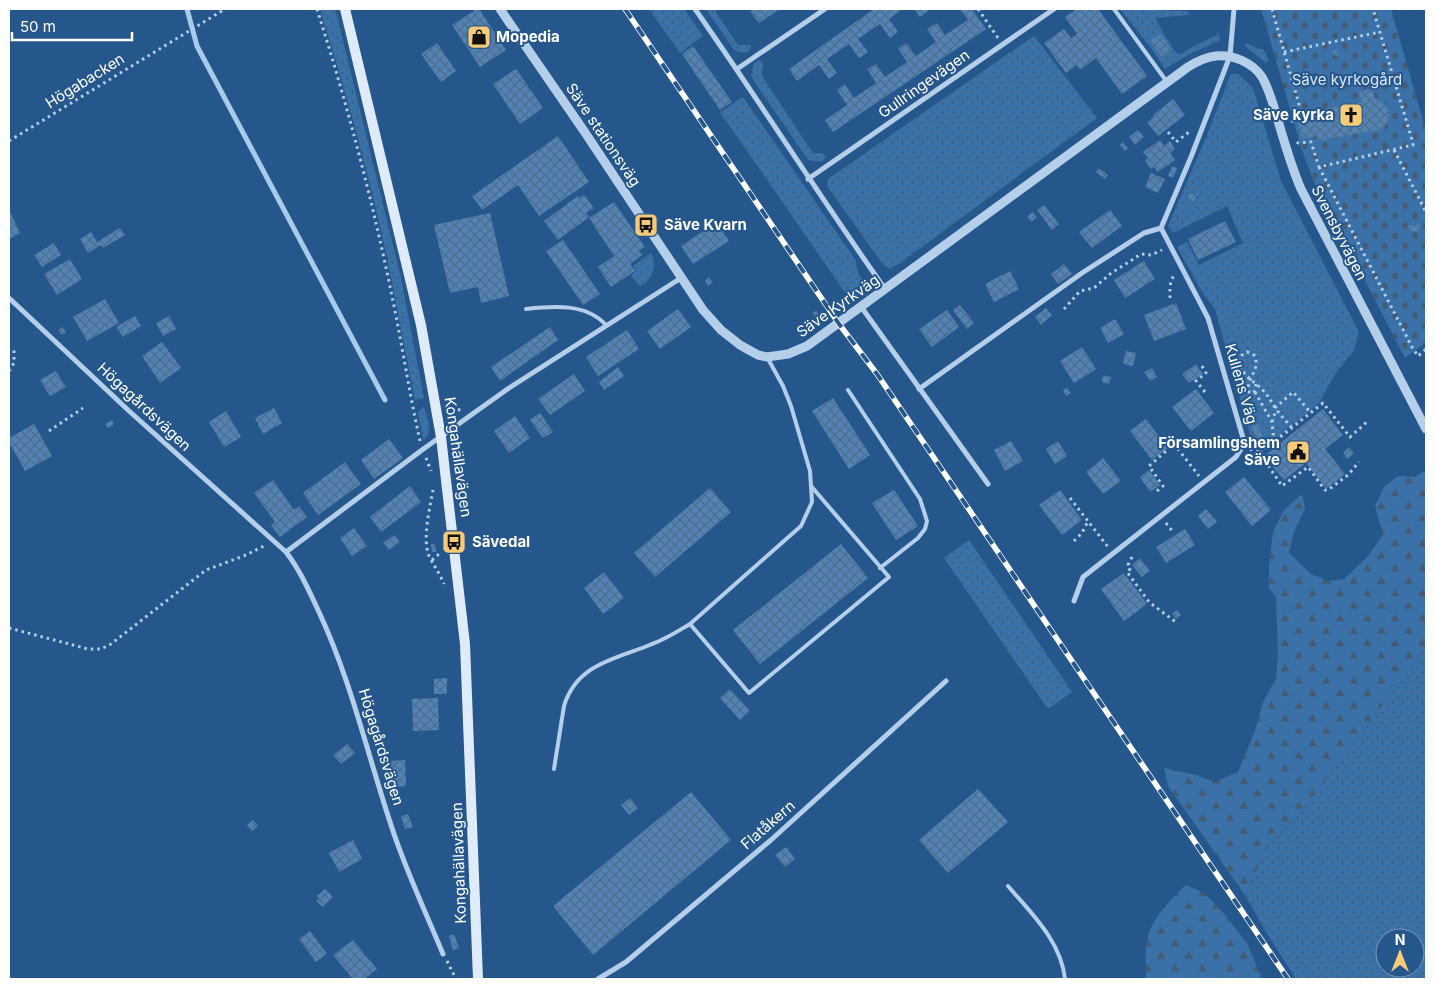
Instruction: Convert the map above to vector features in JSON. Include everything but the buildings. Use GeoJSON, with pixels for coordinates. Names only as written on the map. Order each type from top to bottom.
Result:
{"type":"FeatureCollection","features":[{"type":"Feature","properties":{"kind":"main road","name":"Kongahällavägen"},"geometry":{"type":"LineString","coordinates":[[345,9],[416,302],[442,437],[465,644],[478,979]]}},
{"type":"Feature","properties":{"kind":"street","name":"Säve stationsväg"},"geometry":{"type":"LineString","coordinates":[[500,9],[584,131],[681,278]]}},
{"type":"Feature","properties":{"kind":"street"},"geometry":{"type":"LineString","coordinates":[[695,9],[808,179],[885,289]]}},
{"type":"Feature","properties":{"kind":"street"},"geometry":{"type":"LineString","coordinates":[[737,70],[825,9]]}},
{"type":"Feature","properties":{"kind":"street","name":"Gullringevägen"},"geometry":{"type":"LineString","coordinates":[[808,179],[1054,9]]}},
{"type":"Feature","properties":{"kind":"street"},"geometry":{"type":"LineString","coordinates":[[919,389],[1082,272],[1144,233],[1161,228],[1201,133],[1230,56],[1234,9]]}},
{"type":"Feature","properties":{"kind":"street","name":"Säve Kyrkväg"},"geometry":{"type":"LineString","coordinates":[[767,357],[788,354],[807,346],[862,308],[885,289],[1188,67],[1215,56],[1230,56]]}},
{"type":"Feature","properties":{"kind":"street","name":"Svensbyvägen"},"geometry":{"type":"LineString","coordinates":[[1230,56],[1244,61],[1261,76],[1274,107],[1291,164],[1301,189],[1426,429]]}},
{"type":"Feature","properties":{"kind":"street","name":"Kullens Väg"},"geometry":{"type":"LineString","coordinates":[[1074,601],[1083,577],[1236,457],[1242,447],[1242,431],[1208,318],[1161,228]]}},
{"type":"Feature","properties":{"kind":"street"},"geometry":{"type":"LineString","coordinates":[[286,552],[422,450],[509,388],[681,278],[703,310],[730,339],[748,350],[767,357]]}},
{"type":"Feature","properties":{"kind":"street","name":"Högagårdsvägen"},"geometry":{"type":"LineString","coordinates":[[9,298],[128,410],[286,552],[303,578],[334,645],[358,711],[393,830],[444,954]]}},
{"type":"Feature","properties":{"kind":"street"},"geometry":{"type":"LineString","coordinates":[[862,308],[988,484]]}},
{"type":"Feature","properties":{"kind":"street","name":"Flatåkern"},"geometry":{"type":"LineString","coordinates":[[598,979],[626,962],[771,840],[946,681]]}},
{"type":"Feature","properties":{"kind":"lane"},"geometry":{"type":"LineString","coordinates":[[1114,9],[1167,82]]}},
{"type":"Feature","properties":{"kind":"lane"},"geometry":{"type":"LineString","coordinates":[[526,309],[552,306],[575,308],[598,316],[606,325]]}},
{"type":"Feature","properties":{"kind":"lane"},"geometry":{"type":"LineString","coordinates":[[554,769],[564,706],[567,696],[580,677],[599,664],[652,644],[690,624],[801,526],[812,502],[810,471],[791,406],[783,386],[767,357]]}},
{"type":"Feature","properties":{"kind":"lane"},"geometry":{"type":"LineString","coordinates":[[848,390],[920,499],[927,521],[925,530],[918,538],[880,568]]}},
{"type":"Feature","properties":{"kind":"lane"},"geometry":{"type":"LineString","coordinates":[[690,624],[749,693],[889,577],[811,486]]}},
{"type":"Feature","properties":{"kind":"lane"},"geometry":{"type":"LineString","coordinates":[[1008,886],[1041,925],[1057,948],[1064,968],[1065,979]]}},
{"type":"Feature","properties":{"kind":"path","name":"Högabacken"},"geometry":{"type":"LineString","coordinates":[[9,141],[225,9]]}},
{"type":"Feature","properties":{"kind":"path"},"geometry":{"type":"LineString","coordinates":[[317,9],[347,108],[372,206],[394,305],[422,450],[432,477]]}},
{"type":"Feature","properties":{"kind":"path"},"geometry":{"type":"LineString","coordinates":[[978,9],[1002,45]]}},
{"type":"Feature","properties":{"kind":"path"},"geometry":{"type":"LineString","coordinates":[[1272,9],[1302,114],[1292,117],[1294,126]]}},
{"type":"Feature","properties":{"kind":"path"},"geometry":{"type":"LineString","coordinates":[[1319,167],[1411,146],[1413,142],[1373,9]]}},
{"type":"Feature","properties":{"kind":"path"},"geometry":{"type":"LineString","coordinates":[[1284,52],[1380,32]]}},
{"type":"Feature","properties":{"kind":"path"},"geometry":{"type":"LineString","coordinates":[[1168,132],[1176,142],[1191,130],[1201,133]]}},
{"type":"Feature","properties":{"kind":"path"},"geometry":{"type":"LineString","coordinates":[[1296,135],[1298,143],[1311,142],[1319,167],[1412,347],[1418,356],[1426,348]]}},
{"type":"Feature","properties":{"kind":"path"},"geometry":{"type":"LineString","coordinates":[[1394,150],[1426,212]]}},
{"type":"Feature","properties":{"kind":"path"},"geometry":{"type":"LineString","coordinates":[[1064,309],[1080,291],[1094,288],[1110,274],[1141,254],[1151,255],[1170,247]]}},
{"type":"Feature","properties":{"kind":"path"},"geometry":{"type":"LineString","coordinates":[[1170,298],[1172,278],[1183,269]]}},
{"type":"Feature","properties":{"kind":"path"},"geometry":{"type":"LineString","coordinates":[[9,371],[14,363],[14,348]]}},
{"type":"Feature","properties":{"kind":"path"},"geometry":{"type":"LineString","coordinates":[[1254,392],[1250,393],[1248,383],[1250,379],[1255,372],[1256,360],[1254,355],[1246,352],[1240,357],[1243,373],[1250,379],[1256,384],[1269,396],[1292,428]]}},
{"type":"Feature","properties":{"kind":"path"},"geometry":{"type":"LineString","coordinates":[[1202,366],[1206,373],[1196,380],[1205,392]]}},
{"type":"Feature","properties":{"kind":"path"},"geometry":{"type":"LineString","coordinates":[[1256,384],[1254,392],[1272,422]]}},
{"type":"Feature","properties":{"kind":"path"},"geometry":{"type":"LineString","coordinates":[[1274,442],[1272,422],[1276,408],[1293,392],[1311,413]]}},
{"type":"Feature","properties":{"kind":"path"},"geometry":{"type":"LineString","coordinates":[[1260,453],[1323,403],[1350,436],[1369,420]]}},
{"type":"Feature","properties":{"kind":"path"},"geometry":{"type":"LineString","coordinates":[[49,431],[83,408]]}},
{"type":"Feature","properties":{"kind":"path"},"geometry":{"type":"LineString","coordinates":[[1157,491],[1163,486],[1149,466],[1174,444],[1204,483]]}},
{"type":"Feature","properties":{"kind":"path"},"geometry":{"type":"LineString","coordinates":[[1242,447],[1260,453],[1282,486],[1308,467],[1326,490],[1348,475],[1359,462]]}},
{"type":"Feature","properties":{"kind":"path"},"geometry":{"type":"LineString","coordinates":[[433,482],[426,542],[429,555],[446,589]]}},
{"type":"Feature","properties":{"kind":"path"},"geometry":{"type":"LineString","coordinates":[[1070,498],[1113,554]]}},
{"type":"Feature","properties":{"kind":"path"},"geometry":{"type":"LineString","coordinates":[[1074,541],[1082,533],[1088,521]]}},
{"type":"Feature","properties":{"kind":"path"},"geometry":{"type":"LineString","coordinates":[[9,628],[88,649],[101,649],[111,644],[206,570],[263,548],[272,540]]}},
{"type":"Feature","properties":{"kind":"path"},"geometry":{"type":"LineString","coordinates":[[432,560],[439,554]]}},
{"type":"Feature","properties":{"kind":"path"},"geometry":{"type":"LineString","coordinates":[[1132,557],[1128,565],[1130,569],[1127,572],[1149,602],[1177,624]]}},
{"type":"Feature","properties":{"kind":"path"},"geometry":{"type":"LineString","coordinates":[[444,954],[456,979]]}},
{"type":"Feature","properties":{"kind":"green space"},"geometry":{"type":"Polygon","coordinates":[[[320,9],[334,9],[337,16],[401,278],[424,398],[415,400],[388,262],[373,198],[348,103],[320,9]]]}},
{"type":"Feature","properties":{"kind":"green space"},"geometry":{"type":"Polygon","coordinates":[[[649,9],[684,9],[703,36],[680,53],[649,9]]]}},
{"type":"Feature","properties":{"kind":"green space"},"geometry":{"type":"Polygon","coordinates":[[[706,9],[714,9],[738,45],[750,45],[751,48],[748,52],[744,53],[734,50],[706,9]]]}},
{"type":"Feature","properties":{"kind":"green space"},"geometry":{"type":"Polygon","coordinates":[[[1120,9],[1187,11],[1189,13],[1187,15],[1155,18],[1173,49],[1179,55],[1217,35],[1218,31],[1220,40],[1184,57],[1165,69],[1152,49],[1120,9]]]}},
{"type":"Feature","properties":{"kind":"green space","name":"Säve kyrkogård"},"geometry":{"type":"Polygon","coordinates":[[[1261,9],[1391,9],[1426,131],[1426,342],[1405,358],[1314,182],[1302,150],[1261,9]]]}},
{"type":"Feature","properties":{"kind":"green space"},"geometry":{"type":"Polygon","coordinates":[[[1034,36],[1097,118],[900,263],[889,269],[882,263],[827,186],[828,179],[1034,36]]]}},
{"type":"Feature","properties":{"kind":"green space"},"geometry":{"type":"Polygon","coordinates":[[[1246,43],[1263,49],[1269,60],[1266,63],[1245,46],[1246,43]]]}},
{"type":"Feature","properties":{"kind":"green space"},"geometry":{"type":"Polygon","coordinates":[[[760,60],[763,64],[762,76],[810,149],[814,153],[823,153],[826,157],[821,162],[808,160],[754,81],[751,75],[754,63],[760,60]]]}},
{"type":"Feature","properties":{"kind":"green space"},"geometry":{"type":"Polygon","coordinates":[[[1231,74],[1238,74],[1253,88],[1281,181],[1359,332],[1353,352],[1335,374],[1319,403],[1263,450],[1253,445],[1215,309],[1204,295],[1177,247],[1187,242],[1199,265],[1243,243],[1227,206],[1173,233],[1168,226],[1231,74]]]}},
{"type":"Feature","properties":{"kind":"green space"},"geometry":{"type":"Polygon","coordinates":[[[743,97],[856,261],[863,285],[862,289],[851,301],[720,112],[743,97]]]}},
{"type":"Feature","properties":{"kind":"green space"},"geometry":{"type":"Polygon","coordinates":[[[651,253],[654,263],[653,272],[651,277],[640,286],[631,276],[636,271],[633,266],[651,253]]]}},
{"type":"Feature","properties":{"kind":"green space"},"geometry":{"type":"Polygon","coordinates":[[[424,407],[428,419],[429,432],[425,439],[423,439],[418,412],[424,407]]]}},
{"type":"Feature","properties":{"kind":"green space"},"geometry":{"type":"Polygon","coordinates":[[[1426,470],[1426,647],[1316,793],[1267,846],[1245,895],[1168,786],[1164,768],[1196,775],[1214,782],[1238,772],[1255,731],[1263,702],[1276,679],[1278,656],[1276,597],[1269,588],[1269,565],[1273,531],[1284,510],[1302,494],[1305,509],[1294,531],[1289,553],[1311,574],[1329,581],[1344,579],[1367,557],[1383,535],[1375,506],[1384,487],[1398,476],[1415,477],[1426,470]]]}},
{"type":"Feature","properties":{"kind":"green space"},"geometry":{"type":"Polygon","coordinates":[[[969,540],[1072,692],[1048,709],[944,558],[969,540]]]}},
{"type":"Feature","properties":{"kind":"green space"},"geometry":{"type":"Polygon","coordinates":[[[1426,647],[1426,979],[1296,979],[1245,895],[1267,846],[1316,793],[1426,647]]]}},
{"type":"Feature","properties":{"kind":"green space"},"geometry":{"type":"Polygon","coordinates":[[[1186,885],[1204,893],[1220,909],[1247,943],[1261,976],[1258,979],[1146,979],[1146,946],[1151,928],[1162,910],[1186,885]]]}},
{"type":"Feature","properties":{"kind":"waterway"},"geometry":{"type":"LineString","coordinates":[[187,9],[197,46],[385,400]]}},
{"type":"Feature","properties":{"kind":"railway"},"geometry":{"type":"LineString","coordinates":[[625,9],[839,324],[877,374],[1288,979]]}},
{"type":"Feature","properties":{"kind":"place","name":"Mopedia"},"geometry":{"type":"Point","coordinates":[479,37]}},
{"type":"Feature","properties":{"kind":"place","name":"Säve kyrka"},"geometry":{"type":"Point","coordinates":[1351,115]}},
{"type":"Feature","properties":{"kind":"place","name":"Säve Kvarn"},"geometry":{"type":"Point","coordinates":[646,225]}},
{"type":"Feature","properties":{"kind":"place","name":"Församlingshem Säve"},"geometry":{"type":"Point","coordinates":[1298,452]}},
{"type":"Feature","properties":{"kind":"place","name":"Sävedal"},"geometry":{"type":"Point","coordinates":[454,542]}}]}
